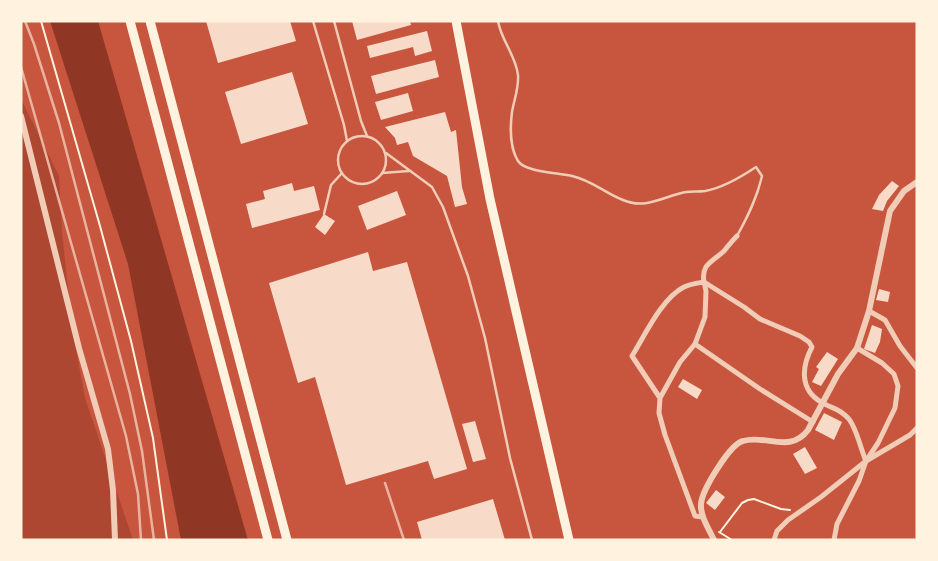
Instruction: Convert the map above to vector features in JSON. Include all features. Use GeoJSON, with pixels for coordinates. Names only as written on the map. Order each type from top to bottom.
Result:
{"type":"FeatureCollection","features":[{"type":"Feature","properties":{"kind":"highway"},"geometry":{"type":"LineString","coordinates":[[130,21],[268,540]]}},
{"type":"Feature","properties":{"kind":"highway"},"geometry":{"type":"LineString","coordinates":[[150,21],[287,540]]}},
{"type":"Feature","properties":{"kind":"highway"},"geometry":{"type":"LineString","coordinates":[[456,21],[490,199],[569,540]]}},
{"type":"Feature","properties":{"kind":"street"},"geometry":{"type":"LineString","coordinates":[[21,116],[79,348],[108,449],[113,490],[115,540]]}},
{"type":"Feature","properties":{"kind":"street"},"geometry":{"type":"LineString","coordinates":[[713,537],[703,517],[701,503],[706,486],[737,443],[744,440],[798,441],[803,437],[838,374],[857,348],[869,311],[890,210],[904,191],[917,182]]}},
{"type":"Feature","properties":{"kind":"street"},"geometry":{"type":"LineString","coordinates":[[703,517],[695,516],[687,498],[659,413],[660,398],[680,362],[695,344],[705,317],[706,291],[702,273],[708,264],[737,236]]}},
{"type":"Feature","properties":{"kind":"street"},"geometry":{"type":"LineString","coordinates":[[660,398],[632,356],[672,295],[685,286],[704,282],[744,306],[760,319],[800,336],[809,342],[812,347],[805,363],[804,375],[807,386],[822,404],[839,410],[850,420],[866,461]]}},
{"type":"Feature","properties":{"kind":"street"},"geometry":{"type":"LineString","coordinates":[[869,311],[885,320],[900,346],[917,368]]}},
{"type":"Feature","properties":{"kind":"street"},"geometry":{"type":"LineString","coordinates":[[695,344],[760,389],[813,422]]}},
{"type":"Feature","properties":{"kind":"street"},"geometry":{"type":"LineString","coordinates":[[834,540],[837,524],[859,481],[866,461],[878,443],[895,408],[898,386],[894,374],[882,363],[857,348]]}},
{"type":"Feature","properties":{"kind":"street"},"geometry":{"type":"LineString","coordinates":[[774,540],[777,531],[788,520],[821,497],[866,461],[910,435],[917,428]]}},
{"type":"Feature","properties":{"kind":"lane"},"geometry":{"type":"LineString","coordinates":[[313,21],[344,125],[346,141],[338,155],[338,164],[342,173],[349,180],[357,183],[367,184],[376,180],[386,165],[386,153]]}},
{"type":"Feature","properties":{"kind":"lane"},"geometry":{"type":"LineString","coordinates":[[334,21],[361,120],[368,136]]}},
{"type":"Feature","properties":{"kind":"lane"},"geometry":{"type":"LineString","coordinates":[[498,21],[518,74],[511,134],[515,155],[520,164],[530,169],[575,176],[623,200],[637,204],[649,204],[685,192],[706,191],[726,184],[756,167],[762,176],[760,186],[751,211],[737,236]]}},
{"type":"Feature","properties":{"kind":"lane"},"geometry":{"type":"LineString","coordinates":[[346,141],[358,136],[368,136],[376,140],[386,153],[432,188],[443,207],[468,276],[485,338],[510,458],[532,540]]}},
{"type":"Feature","properties":{"kind":"lane"},"geometry":{"type":"LineString","coordinates":[[382,173],[410,171]]}},
{"type":"Feature","properties":{"kind":"lane"},"geometry":{"type":"LineString","coordinates":[[324,214],[331,185],[342,173]]}},
{"type":"Feature","properties":{"kind":"path"},"geometry":{"type":"LineString","coordinates":[[41,21],[131,341],[154,438],[167,540]]}},
{"type":"Feature","properties":{"kind":"path"},"geometry":{"type":"LineString","coordinates":[[713,537],[720,532],[742,503],[748,500],[754,499],[785,511],[796,509]]}},
{"type":"Feature","properties":{"kind":"path"},"geometry":{"type":"LineString","coordinates":[[720,532],[732,540]]}},
{"type":"Feature","properties":{"kind":"shaded area"},"geometry":{"type":"Polygon","coordinates":[[[50,21],[98,21],[248,540],[181,540],[128,264],[50,21]]]}},
{"type":"Feature","properties":{"kind":"shaded area"},"geometry":{"type":"Polygon","coordinates":[[[21,99],[59,176],[62,233],[73,334],[85,398],[133,540],[21,540],[21,99]]]}},
{"type":"Feature","properties":{"kind":"building"},"geometry":{"type":"Polygon","coordinates":[[[206,21],[290,21],[296,41],[218,63],[206,21]]]}},
{"type":"Feature","properties":{"kind":"building"},"geometry":{"type":"Polygon","coordinates":[[[352,21],[410,21],[411,25],[357,40],[352,21]]]}},
{"type":"Feature","properties":{"kind":"building"},"geometry":{"type":"Polygon","coordinates":[[[427,31],[432,51],[415,56],[413,47],[370,58],[367,46],[427,31]]]}},
{"type":"Feature","properties":{"kind":"building"},"geometry":{"type":"Polygon","coordinates":[[[435,60],[439,77],[376,94],[371,76],[435,60]]]}},
{"type":"Feature","properties":{"kind":"building"},"geometry":{"type":"Polygon","coordinates":[[[292,72],[308,124],[241,144],[225,92],[292,72]]]}},
{"type":"Feature","properties":{"kind":"building"},"geometry":{"type":"Polygon","coordinates":[[[408,93],[413,111],[381,120],[375,102],[408,93]]]}},
{"type":"Feature","properties":{"kind":"building"},"geometry":{"type":"Polygon","coordinates":[[[445,112],[451,132],[456,130],[462,187],[467,204],[455,207],[447,176],[413,156],[408,142],[397,145],[395,138],[385,127],[445,112]]]}},
{"type":"Feature","properties":{"kind":"building"},"geometry":{"type":"Polygon","coordinates":[[[892,181],[899,186],[887,201],[883,211],[872,209],[879,195],[892,181]]]}},
{"type":"Feature","properties":{"kind":"building"},"geometry":{"type":"Polygon","coordinates":[[[292,183],[294,191],[314,186],[320,210],[252,228],[246,204],[265,199],[263,191],[292,183]]]}},
{"type":"Feature","properties":{"kind":"building"},"geometry":{"type":"Polygon","coordinates":[[[397,191],[406,215],[367,230],[358,206],[397,191]]]}},
{"type":"Feature","properties":{"kind":"building"},"geometry":{"type":"Polygon","coordinates":[[[324,214],[335,221],[325,235],[315,227],[324,214]]]}},
{"type":"Feature","properties":{"kind":"building"},"geometry":{"type":"Polygon","coordinates":[[[368,252],[373,271],[407,262],[467,469],[434,479],[428,461],[346,485],[315,377],[298,383],[269,283],[368,252]]]}},
{"type":"Feature","properties":{"kind":"building"},"geometry":{"type":"Polygon","coordinates":[[[879,289],[890,292],[888,302],[876,300],[879,289]]]}},
{"type":"Feature","properties":{"kind":"building"},"geometry":{"type":"Polygon","coordinates":[[[872,325],[882,329],[880,342],[875,353],[864,349],[872,325]]]}},
{"type":"Feature","properties":{"kind":"building"},"geometry":{"type":"Polygon","coordinates":[[[827,352],[838,359],[821,386],[812,382],[819,369],[816,367],[827,352]]]}},
{"type":"Feature","properties":{"kind":"building"},"geometry":{"type":"Polygon","coordinates":[[[683,379],[702,390],[697,399],[678,387],[683,379]]]}},
{"type":"Feature","properties":{"kind":"building"},"geometry":{"type":"Polygon","coordinates":[[[824,413],[842,422],[834,440],[815,430],[824,413]]]}},
{"type":"Feature","properties":{"kind":"building"},"geometry":{"type":"Polygon","coordinates":[[[475,421],[486,459],[473,462],[462,424],[475,421]]]}},
{"type":"Feature","properties":{"kind":"building"},"geometry":{"type":"Polygon","coordinates":[[[805,447],[817,468],[805,474],[793,454],[805,447]]]}},
{"type":"Feature","properties":{"kind":"building"},"geometry":{"type":"Polygon","coordinates":[[[716,490],[725,497],[715,510],[706,503],[716,490]]]}},
{"type":"Feature","properties":{"kind":"building"},"geometry":{"type":"Polygon","coordinates":[[[493,499],[505,540],[422,540],[417,522],[493,499]]]}},
{"type":"Feature","properties":{"kind":"railway"},"geometry":{"type":"LineString","coordinates":[[25,21],[59,123],[130,394],[142,451],[154,540]]}},
{"type":"Feature","properties":{"kind":"railway"},"geometry":{"type":"LineString","coordinates":[[21,67],[126,436],[138,494],[141,540]]}},
{"type":"Feature","properties":{"kind":"railway"},"geometry":{"type":"LineString","coordinates":[[385,483],[404,540]]}}]}
